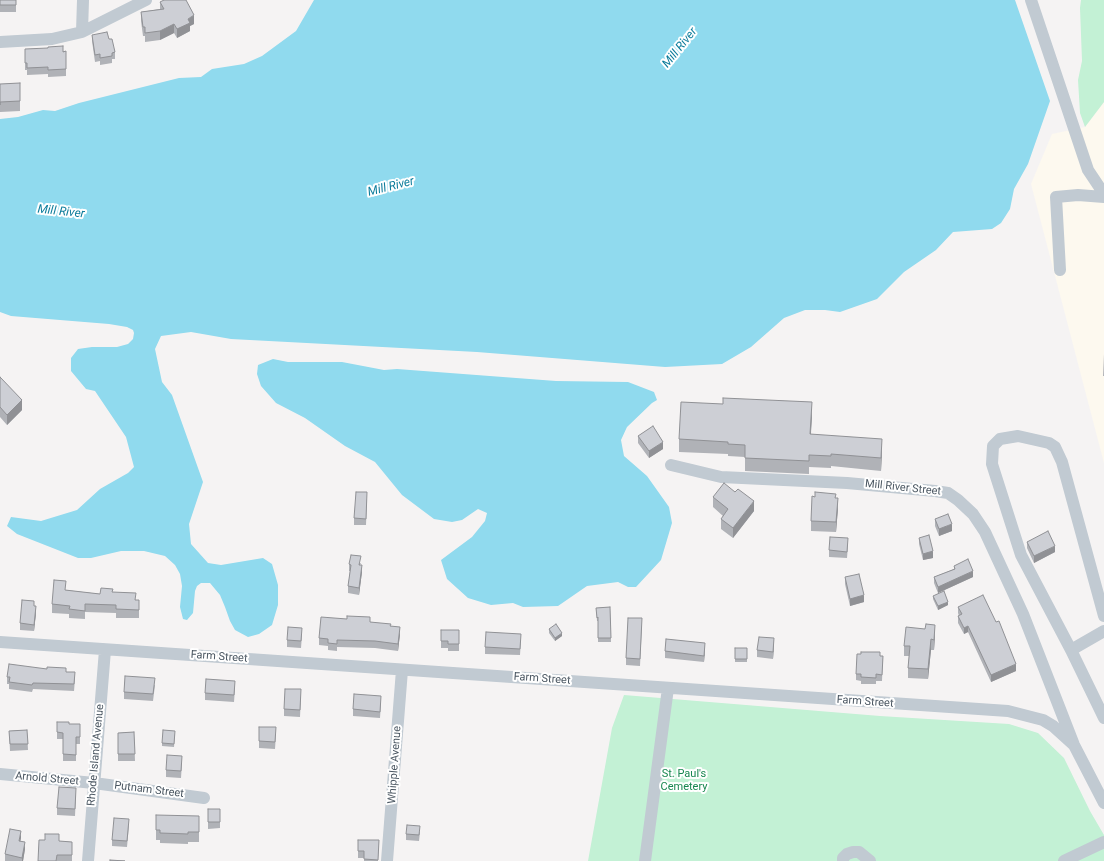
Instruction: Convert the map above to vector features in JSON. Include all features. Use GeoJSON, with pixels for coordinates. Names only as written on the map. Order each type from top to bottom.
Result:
{"type":"FeatureCollection","features":[{"type":"Feature","properties":{"kind":"street"},"geometry":{"type":"LineString","coordinates":[[82,32],[83,0]]}},
{"type":"Feature","properties":{"kind":"street"},"geometry":{"type":"LineString","coordinates":[[0,42],[52,39],[82,32],[146,0]]}},
{"type":"Feature","properties":{"kind":"street"},"geometry":{"type":"LineString","coordinates":[[1031,0],[1088,170],[1104,194]]}},
{"type":"Feature","properties":{"kind":"street"},"geometry":{"type":"LineString","coordinates":[[1060,270],[1056,197],[1104,197]]}},
{"type":"Feature","properties":{"kind":"street"},"geometry":{"type":"LineString","coordinates":[[1104,616],[1062,462],[1055,447],[1048,442],[1018,436],[1000,439],[993,446],[992,464],[1021,555],[1071,650],[1104,718]]}},
{"type":"Feature","properties":{"kind":"street","name":"Mill River Street"},"geometry":{"type":"LineString","coordinates":[[671,465],[721,477],[848,483],[948,493],[973,514],[985,532],[1023,614],[1074,745]]}},
{"type":"Feature","properties":{"kind":"street"},"geometry":{"type":"LineString","coordinates":[[1071,650],[1104,631]]}},
{"type":"Feature","properties":{"kind":"street","name":"Farm Street"},"geometry":{"type":"LineString","coordinates":[[0,642],[1008,711],[1043,720],[1053,726],[1074,745]]}},
{"type":"Feature","properties":{"kind":"street","name":"Rhode Island Avenue"},"geometry":{"type":"LineString","coordinates":[[88,861],[105,650]]}},
{"type":"Feature","properties":{"kind":"street","name":"Whipple Avenue"},"geometry":{"type":"LineString","coordinates":[[387,861],[402,670]]}},
{"type":"Feature","properties":{"kind":"street"},"geometry":{"type":"LineString","coordinates":[[645,861],[668,688]]}},
{"type":"Feature","properties":{"kind":"street"},"geometry":{"type":"LineString","coordinates":[[1074,745],[1104,803]]}},
{"type":"Feature","properties":{"kind":"street","name":"Arnold Street"},"geometry":{"type":"LineString","coordinates":[[0,774],[94,783]]}},
{"type":"Feature","properties":{"kind":"street","name":"Putnam Street"},"geometry":{"type":"LineString","coordinates":[[94,783],[204,798]]}},
{"type":"Feature","properties":{"kind":"street"},"geometry":{"type":"LineString","coordinates":[[1064,861],[1104,842]]}},
{"type":"Feature","properties":{"kind":"street"},"geometry":{"type":"LineString","coordinates":[[843,861],[843,858],[847,854],[859,852],[870,861]]}},
{"type":"Feature","properties":{"kind":"shaded area"},"geometry":{"type":"Polygon","coordinates":[[[1104,102],[1104,463],[1031,184],[1052,134],[1085,127],[1104,102]]]}},
{"type":"Feature","properties":{"kind":"green space"},"geometry":{"type":"Polygon","coordinates":[[[1081,0],[1104,0],[1104,102],[1085,127],[1080,113],[1078,80],[1082,61],[1081,0]]]}},
{"type":"Feature","properties":{"kind":"green space","name":"St. Paul's Cemetery"},"geometry":{"type":"Polygon","coordinates":[[[624,695],[880,716],[1009,724],[1038,733],[1064,758],[1090,811],[1104,835],[1104,861],[588,861],[612,728],[624,695]]]}},
{"type":"Feature","properties":{"kind":"water","name":"Mill River"},"geometry":{"type":"Polygon","coordinates":[[[314,0],[1015,0],[1050,101],[1028,164],[1014,189],[1010,209],[1001,223],[992,229],[953,232],[936,250],[904,272],[877,299],[840,312],[805,310],[784,318],[751,347],[722,364],[665,367],[477,352],[231,339],[191,332],[161,336],[155,349],[162,382],[172,395],[203,482],[189,524],[191,544],[208,563],[221,565],[263,558],[272,564],[278,585],[278,605],[272,625],[259,634],[248,637],[235,630],[220,595],[210,583],[201,583],[197,586],[195,591],[193,613],[187,620],[183,619],[180,607],[182,586],[180,574],[175,565],[165,556],[144,551],[121,551],[91,558],[78,558],[17,534],[7,526],[11,517],[41,521],[77,510],[100,489],[128,473],[134,467],[126,437],[95,391],[86,389],[71,371],[71,358],[78,349],[92,347],[117,347],[128,344],[133,339],[134,333],[133,330],[127,327],[109,324],[11,316],[0,312],[0,119],[18,117],[43,110],[55,111],[79,103],[179,78],[201,77],[212,69],[244,64],[262,56],[296,31],[314,0]]]}},
{"type":"Feature","properties":{"kind":"water"},"geometry":{"type":"Polygon","coordinates":[[[273,359],[288,362],[342,362],[384,370],[397,369],[556,381],[628,382],[654,392],[657,400],[627,427],[621,440],[624,456],[647,476],[669,507],[672,523],[661,560],[636,587],[628,587],[618,582],[587,586],[558,606],[523,607],[513,603],[491,605],[468,598],[447,579],[441,560],[472,537],[485,521],[487,513],[478,509],[462,520],[452,522],[434,519],[402,495],[375,462],[345,446],[305,418],[276,403],[261,386],[257,374],[258,365],[273,359]]]}},
{"type":"Feature","properties":{"kind":"building"},"geometry":{"type":"Polygon","coordinates":[[[0,0],[16,0],[16,5],[0,5],[0,0]]]}},
{"type":"Feature","properties":{"kind":"building"},"geometry":{"type":"Polygon","coordinates":[[[164,0],[186,0],[194,15],[188,19],[190,23],[177,29],[174,24],[160,31],[145,33],[141,12],[164,9],[160,2],[164,0]]]}},
{"type":"Feature","properties":{"kind":"building"},"geometry":{"type":"Polygon","coordinates":[[[107,32],[109,39],[112,39],[115,52],[112,53],[112,56],[100,58],[100,54],[95,55],[92,35],[107,32]]]}},
{"type":"Feature","properties":{"kind":"building"},"geometry":{"type":"Polygon","coordinates":[[[63,46],[63,52],[66,51],[66,69],[48,70],[48,67],[27,68],[27,63],[25,63],[25,49],[63,46]]]}},
{"type":"Feature","properties":{"kind":"building"},"geometry":{"type":"Polygon","coordinates":[[[20,83],[20,101],[0,102],[0,84],[20,83]]]}},
{"type":"Feature","properties":{"kind":"building"},"geometry":{"type":"Polygon","coordinates":[[[0,377],[22,400],[7,415],[0,407],[0,377]]]}},
{"type":"Feature","properties":{"kind":"building"},"geometry":{"type":"Polygon","coordinates":[[[723,398],[812,402],[810,434],[882,439],[881,458],[831,454],[831,456],[809,455],[809,461],[745,458],[745,445],[728,444],[728,442],[679,439],[681,402],[723,404],[723,398]]]}},
{"type":"Feature","properties":{"kind":"building"},"geometry":{"type":"Polygon","coordinates":[[[653,426],[663,442],[649,451],[638,436],[653,426]]]}},
{"type":"Feature","properties":{"kind":"building"},"geometry":{"type":"Polygon","coordinates":[[[724,483],[735,492],[738,489],[754,501],[733,528],[721,519],[728,509],[713,497],[724,483]]]}},
{"type":"Feature","properties":{"kind":"building"},"geometry":{"type":"Polygon","coordinates":[[[356,492],[367,492],[366,519],[354,518],[356,492]]]}},
{"type":"Feature","properties":{"kind":"building"},"geometry":{"type":"Polygon","coordinates":[[[815,492],[836,494],[835,498],[838,498],[836,522],[811,521],[812,496],[815,497],[815,492]]]}},
{"type":"Feature","properties":{"kind":"building"},"geometry":{"type":"Polygon","coordinates":[[[948,514],[952,524],[939,529],[935,519],[948,514]]]}},
{"type":"Feature","properties":{"kind":"building"},"geometry":{"type":"Polygon","coordinates":[[[1048,531],[1055,546],[1034,556],[1027,542],[1048,531]]]}},
{"type":"Feature","properties":{"kind":"building"},"geometry":{"type":"Polygon","coordinates":[[[929,535],[933,551],[923,554],[919,538],[929,535]]]}},
{"type":"Feature","properties":{"kind":"building"},"geometry":{"type":"Polygon","coordinates":[[[830,537],[848,538],[847,552],[829,550],[830,537]]]}},
{"type":"Feature","properties":{"kind":"building"},"geometry":{"type":"Polygon","coordinates":[[[351,555],[361,556],[359,565],[362,565],[359,588],[348,586],[351,555]]]}},
{"type":"Feature","properties":{"kind":"building"},"geometry":{"type":"Polygon","coordinates":[[[968,559],[973,571],[938,587],[934,577],[955,569],[954,566],[968,559]]]}},
{"type":"Feature","properties":{"kind":"building"},"geometry":{"type":"Polygon","coordinates":[[[859,574],[864,595],[850,599],[845,577],[859,574]]]}},
{"type":"Feature","properties":{"kind":"building"},"geometry":{"type":"Polygon","coordinates":[[[54,580],[66,581],[65,590],[100,594],[101,588],[113,589],[112,592],[136,593],[135,600],[139,600],[139,610],[116,609],[116,605],[85,604],[85,611],[69,609],[70,606],[52,604],[54,580]]]}},
{"type":"Feature","properties":{"kind":"building"},"geometry":{"type":"Polygon","coordinates":[[[944,591],[948,602],[938,606],[933,596],[944,591]]]}},
{"type":"Feature","properties":{"kind":"building"},"geometry":{"type":"Polygon","coordinates":[[[983,595],[996,622],[999,621],[1016,664],[991,675],[968,626],[964,628],[958,616],[962,614],[958,607],[983,595]]]}},
{"type":"Feature","properties":{"kind":"building"},"geometry":{"type":"Polygon","coordinates":[[[22,600],[34,601],[34,606],[36,606],[34,625],[20,623],[22,600]]]}},
{"type":"Feature","properties":{"kind":"building"},"geometry":{"type":"Polygon","coordinates":[[[610,607],[611,638],[598,638],[598,617],[597,618],[596,608],[610,607]]]}},
{"type":"Feature","properties":{"kind":"building"},"geometry":{"type":"Polygon","coordinates":[[[347,616],[370,617],[370,622],[391,624],[390,626],[400,627],[398,644],[375,641],[337,640],[337,644],[328,643],[328,639],[319,638],[321,617],[347,619],[347,616]]]}},
{"type":"Feature","properties":{"kind":"building"},"geometry":{"type":"Polygon","coordinates":[[[628,618],[642,618],[640,659],[626,658],[628,618]]]}},
{"type":"Feature","properties":{"kind":"building"},"geometry":{"type":"Polygon","coordinates":[[[556,624],[562,633],[555,638],[549,629],[556,624]]]}},
{"type":"Feature","properties":{"kind":"building"},"geometry":{"type":"Polygon","coordinates":[[[926,624],[935,625],[934,640],[931,639],[928,669],[908,668],[910,646],[904,646],[906,627],[925,629],[926,624]]]}},
{"type":"Feature","properties":{"kind":"building"},"geometry":{"type":"Polygon","coordinates":[[[288,627],[302,628],[301,641],[287,640],[288,627]]]}},
{"type":"Feature","properties":{"kind":"building"},"geometry":{"type":"Polygon","coordinates":[[[441,630],[459,630],[459,644],[448,644],[448,641],[441,641],[441,630]]]}},
{"type":"Feature","properties":{"kind":"building"},"geometry":{"type":"Polygon","coordinates":[[[486,632],[521,634],[520,649],[485,647],[486,632]]]}},
{"type":"Feature","properties":{"kind":"building"},"geometry":{"type":"Polygon","coordinates":[[[759,637],[774,638],[773,652],[757,650],[759,637]]]}},
{"type":"Feature","properties":{"kind":"building"},"geometry":{"type":"Polygon","coordinates":[[[666,639],[705,643],[704,656],[665,651],[666,639]]]}},
{"type":"Feature","properties":{"kind":"building"},"geometry":{"type":"Polygon","coordinates":[[[735,648],[747,648],[747,659],[735,659],[735,648]]]}},
{"type":"Feature","properties":{"kind":"building"},"geometry":{"type":"Polygon","coordinates":[[[861,652],[880,652],[880,656],[883,656],[882,675],[876,674],[876,678],[861,677],[861,674],[856,674],[857,654],[861,654],[861,652]]]}},
{"type":"Feature","properties":{"kind":"building"},"geometry":{"type":"Polygon","coordinates":[[[9,664],[47,669],[47,667],[66,668],[66,672],[75,672],[74,684],[33,683],[32,685],[9,682],[10,677],[7,677],[9,664]]]}},
{"type":"Feature","properties":{"kind":"building"},"geometry":{"type":"Polygon","coordinates":[[[125,676],[155,678],[153,694],[124,692],[125,676]]]}},
{"type":"Feature","properties":{"kind":"building"},"geometry":{"type":"Polygon","coordinates":[[[206,679],[235,681],[234,695],[205,693],[206,679]]]}},
{"type":"Feature","properties":{"kind":"building"},"geometry":{"type":"Polygon","coordinates":[[[285,689],[301,689],[300,710],[284,709],[285,689]]]}},
{"type":"Feature","properties":{"kind":"building"},"geometry":{"type":"Polygon","coordinates":[[[354,694],[381,696],[380,712],[353,709],[354,694]]]}},
{"type":"Feature","properties":{"kind":"building"},"geometry":{"type":"Polygon","coordinates":[[[57,722],[80,724],[80,737],[76,737],[76,755],[63,754],[63,733],[57,732],[57,722]]]}},
{"type":"Feature","properties":{"kind":"building"},"geometry":{"type":"Polygon","coordinates":[[[259,727],[276,727],[275,742],[259,741],[259,727]]]}},
{"type":"Feature","properties":{"kind":"building"},"geometry":{"type":"Polygon","coordinates":[[[27,730],[28,744],[10,744],[9,731],[27,730]]]}},
{"type":"Feature","properties":{"kind":"building"},"geometry":{"type":"Polygon","coordinates":[[[163,730],[175,731],[174,744],[162,743],[163,730]]]}},
{"type":"Feature","properties":{"kind":"building"},"geometry":{"type":"Polygon","coordinates":[[[134,732],[135,754],[118,754],[118,733],[134,732]]]}},
{"type":"Feature","properties":{"kind":"building"},"geometry":{"type":"Polygon","coordinates":[[[167,755],[182,756],[181,771],[166,770],[167,755]]]}},
{"type":"Feature","properties":{"kind":"building"},"geometry":{"type":"Polygon","coordinates":[[[59,787],[76,788],[75,809],[57,808],[59,787]]]}},
{"type":"Feature","properties":{"kind":"building"},"geometry":{"type":"Polygon","coordinates":[[[208,809],[220,809],[220,822],[208,822],[208,809]]]}},
{"type":"Feature","properties":{"kind":"building"},"geometry":{"type":"Polygon","coordinates":[[[156,815],[199,816],[199,832],[188,832],[188,834],[160,833],[160,830],[156,830],[156,815]]]}},
{"type":"Feature","properties":{"kind":"building"},"geometry":{"type":"Polygon","coordinates":[[[114,818],[129,819],[127,841],[112,840],[114,818]]]}},
{"type":"Feature","properties":{"kind":"building"},"geometry":{"type":"Polygon","coordinates":[[[407,825],[420,826],[419,835],[406,834],[407,825]]]}},
{"type":"Feature","properties":{"kind":"building"},"geometry":{"type":"Polygon","coordinates":[[[10,829],[21,831],[19,841],[25,842],[22,858],[5,854],[10,829]]]}},
{"type":"Feature","properties":{"kind":"building"},"geometry":{"type":"Polygon","coordinates":[[[45,834],[59,834],[59,841],[72,842],[72,855],[57,855],[56,861],[38,861],[39,840],[45,840],[45,834]]]}},
{"type":"Feature","properties":{"kind":"building"},"geometry":{"type":"Polygon","coordinates":[[[358,840],[379,840],[378,860],[364,859],[364,851],[358,851],[358,840]]]}}]}
